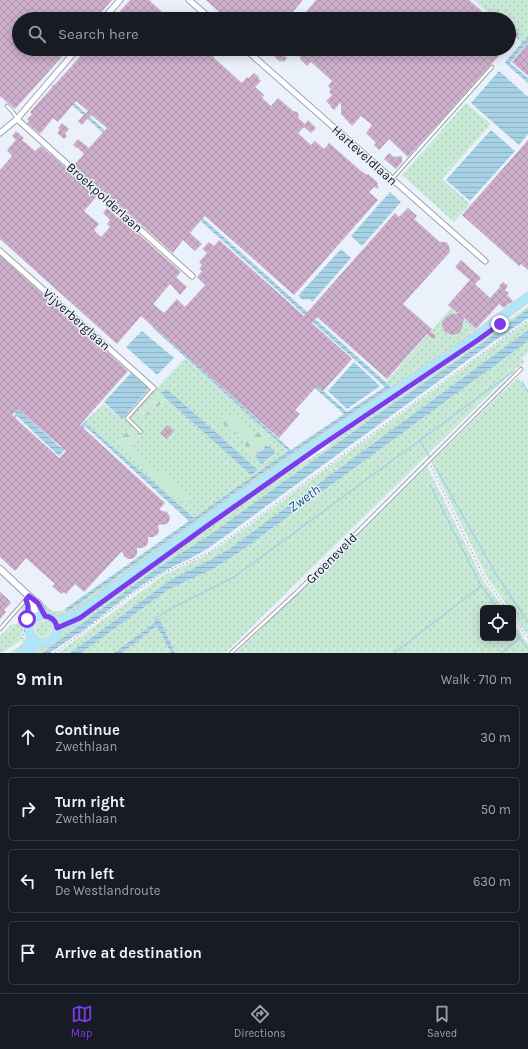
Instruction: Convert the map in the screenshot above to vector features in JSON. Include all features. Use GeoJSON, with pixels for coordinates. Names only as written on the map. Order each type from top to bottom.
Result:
{"type":"FeatureCollection","features":[{"type":"Feature","properties":{"kind":"main road"},"geometry":{"type":"LineString","coordinates":[[56,625],[79,613],[204,521],[475,337],[528,297]]}},
{"type":"Feature","properties":{"kind":"main road"},"geometry":{"type":"LineString","coordinates":[[56,625],[80,618],[319,447],[478,340],[528,304]]}},
{"type":"Feature","properties":{"kind":"main road"},"geometry":{"type":"LineString","coordinates":[[36,617],[50,617],[56,625],[56,635],[51,640],[45,642],[35,639],[30,633],[30,626],[36,617]]}},
{"type":"Feature","properties":{"kind":"main road"},"geometry":{"type":"LineString","coordinates":[[21,653],[28,649],[35,639]]}},
{"type":"Feature","properties":{"kind":"street"},"geometry":{"type":"LineString","coordinates":[[110,12],[120,0]]}},
{"type":"Feature","properties":{"kind":"street"},"geometry":{"type":"LineString","coordinates":[[189,0],[203,12]]}},
{"type":"Feature","properties":{"kind":"street"},"geometry":{"type":"LineString","coordinates":[[0,133],[17,119],[71,56]]}},
{"type":"Feature","properties":{"kind":"street","name":"Harteveldlaan"},"geometry":{"type":"LineString","coordinates":[[253,56],[485,261]]}},
{"type":"Feature","properties":{"kind":"street","name":"Broekpolderlaan"},"geometry":{"type":"LineString","coordinates":[[17,119],[192,276]]}},
{"type":"Feature","properties":{"kind":"street","name":"Vijverberglaan"},"geometry":{"type":"LineString","coordinates":[[0,250],[153,388]]}},
{"type":"Feature","properties":{"kind":"street"},"geometry":{"type":"LineString","coordinates":[[0,569],[29,598],[38,603],[45,616]]}},
{"type":"Feature","properties":{"kind":"street"},"geometry":{"type":"LineString","coordinates":[[29,598],[36,617]]}},
{"type":"Feature","properties":{"kind":"lane"},"geometry":{"type":"LineString","coordinates":[[392,179],[492,67]]}},
{"type":"Feature","properties":{"kind":"lane"},"geometry":{"type":"LineString","coordinates":[[6,106],[12,111],[17,119]]}},
{"type":"Feature","properties":{"kind":"lane","name":"Groeneveld"},"geometry":{"type":"LineString","coordinates":[[231,653],[297,592],[428,460],[522,369]]}},
{"type":"Feature","properties":{"kind":"lane"},"geometry":{"type":"LineString","coordinates":[[142,432],[127,418],[153,388]]}},
{"type":"Feature","properties":{"kind":"lane"},"geometry":{"type":"LineString","coordinates":[[0,629],[29,598]]}},
{"type":"Feature","properties":{"kind":"path"},"geometry":{"type":"LineString","coordinates":[[55,653],[132,594],[163,573],[210,552],[528,320]]}},
{"type":"Feature","properties":{"kind":"path"},"geometry":{"type":"LineString","coordinates":[[428,460],[484,577],[504,605]]}},
{"type":"Feature","properties":{"kind":"path"},"geometry":{"type":"LineString","coordinates":[[28,649],[23,638],[29,598]]}},
{"type":"Feature","properties":{"kind":"path"},"geometry":{"type":"LineString","coordinates":[[516,621],[528,638]]}},
{"type":"Feature","properties":{"kind":"green space"},"geometry":{"type":"Polygon","coordinates":[[[474,0],[528,0],[528,36],[522,43],[516,37],[516,12],[487,12],[474,0]]]}},
{"type":"Feature","properties":{"kind":"green space"},"geometry":{"type":"Polygon","coordinates":[[[466,103],[491,124],[442,179],[470,204],[454,222],[402,175],[466,103]]]}},
{"type":"Feature","properties":{"kind":"green space"},"geometry":{"type":"Polygon","coordinates":[[[528,306],[528,309],[477,347],[375,416],[211,534],[153,571],[42,653],[36,653],[33,650],[56,639],[60,631],[64,628],[90,614],[174,552],[292,469],[324,450],[336,439],[480,342],[528,306]]]}},
{"type":"Feature","properties":{"kind":"green space"},"geometry":{"type":"Polygon","coordinates":[[[451,308],[476,329],[469,334],[470,337],[73,615],[56,617],[48,613],[29,592],[30,591],[52,611],[61,611],[65,609],[67,611],[260,475],[391,387],[386,382],[451,308]]]}},
{"type":"Feature","properties":{"kind":"green space"},"geometry":{"type":"Polygon","coordinates":[[[528,321],[528,330],[232,547],[172,579],[70,653],[58,653],[166,574],[210,553],[226,542],[528,321]]]}},
{"type":"Feature","properties":{"kind":"green space"},"geometry":{"type":"Polygon","coordinates":[[[528,341],[528,353],[522,358],[525,362],[515,369],[225,653],[175,653],[160,620],[156,618],[154,623],[114,653],[81,653],[169,589],[213,569],[241,551],[528,341]]]}},
{"type":"Feature","properties":{"kind":"green space"},"geometry":{"type":"Polygon","coordinates":[[[185,358],[263,428],[258,433],[252,433],[231,415],[224,415],[224,426],[235,432],[244,440],[248,454],[256,457],[259,462],[263,463],[274,453],[275,450],[266,445],[271,435],[288,452],[223,500],[194,519],[84,422],[104,404],[122,419],[151,389],[159,386],[185,358]],[[164,391],[140,413],[145,417],[167,399],[251,475],[164,391]],[[133,427],[118,442],[186,504],[188,504],[130,446],[134,438],[133,427]]]}},
{"type":"Feature","properties":{"kind":"green space"},"geometry":{"type":"Polygon","coordinates":[[[518,377],[528,394],[528,635],[516,618],[516,605],[507,605],[487,577],[431,462],[518,377]]]}},
{"type":"Feature","properties":{"kind":"green space"},"geometry":{"type":"Polygon","coordinates":[[[160,393],[167,399],[145,417],[140,413],[160,393]]]}},
{"type":"Feature","properties":{"kind":"green space"},"geometry":{"type":"Polygon","coordinates":[[[224,415],[231,415],[252,432],[258,433],[263,428],[271,435],[264,449],[259,452],[256,457],[247,454],[245,441],[241,436],[224,426],[221,421],[224,415]]]}},
{"type":"Feature","properties":{"kind":"green space"},"geometry":{"type":"Polygon","coordinates":[[[132,427],[135,429],[135,433],[131,446],[190,499],[188,504],[186,505],[117,442],[132,427]]]}},
{"type":"Feature","properties":{"kind":"green space"},"geometry":{"type":"Polygon","coordinates":[[[427,466],[483,580],[501,605],[480,605],[480,641],[516,641],[516,626],[528,644],[528,653],[236,653],[427,466]]]}},
{"type":"Feature","properties":{"kind":"green space"},"geometry":{"type":"Polygon","coordinates":[[[24,604],[26,605],[26,609],[22,638],[26,644],[19,653],[10,653],[23,643],[21,640],[0,653],[0,636],[11,625],[16,624],[22,619],[23,614],[21,607],[24,604]]]}},
{"type":"Feature","properties":{"kind":"green space"},"geometry":{"type":"Polygon","coordinates":[[[43,621],[49,623],[51,629],[49,635],[43,637],[37,635],[35,629],[37,623],[43,621]]]}},
{"type":"Feature","properties":{"kind":"green space"},"geometry":{"type":"Polygon","coordinates":[[[157,626],[171,653],[122,653],[157,626]]]}},
{"type":"Feature","properties":{"kind":"water"},"geometry":{"type":"Polygon","coordinates":[[[528,36],[528,42],[516,56],[516,50],[528,36]]]}},
{"type":"Feature","properties":{"kind":"water"},"geometry":{"type":"Polygon","coordinates":[[[510,56],[516,56],[510,63],[528,78],[528,83],[506,64],[505,62],[510,56]]]}},
{"type":"Feature","properties":{"kind":"water"},"geometry":{"type":"Polygon","coordinates":[[[499,71],[528,97],[528,134],[519,145],[471,103],[499,71]]]}},
{"type":"Feature","properties":{"kind":"water"},"geometry":{"type":"Polygon","coordinates":[[[53,84],[391,387],[260,475],[67,612],[65,609],[189,521],[85,426],[59,456],[17,416],[0,435],[0,431],[16,413],[0,398],[0,393],[61,448],[84,422],[194,518],[288,451],[153,328],[154,326],[291,450],[344,414],[212,297],[213,294],[347,412],[385,387],[51,86],[53,84]]]}},
{"type":"Feature","properties":{"kind":"water"},"geometry":{"type":"Polygon","coordinates":[[[491,130],[515,151],[470,201],[446,180],[491,130]]]}},
{"type":"Feature","properties":{"kind":"water"},"geometry":{"type":"Polygon","coordinates":[[[390,192],[401,202],[362,246],[351,236],[390,192]]]}},
{"type":"Feature","properties":{"kind":"water"},"geometry":{"type":"Polygon","coordinates":[[[341,249],[351,258],[312,302],[310,299],[303,300],[298,296],[341,249]]]}},
{"type":"Feature","properties":{"kind":"water"},"geometry":{"type":"Polygon","coordinates":[[[528,309],[528,318],[494,341],[210,547],[144,584],[81,632],[50,653],[42,653],[153,571],[211,534],[375,416],[477,347],[528,309]]]}},
{"type":"Feature","properties":{"kind":"water","name":"Zweth"},"geometry":{"type":"Polygon","coordinates":[[[528,330],[528,341],[241,551],[213,569],[169,589],[81,653],[70,653],[172,579],[232,547],[528,330]]]}},
{"type":"Feature","properties":{"kind":"water"},"geometry":{"type":"Polygon","coordinates":[[[142,331],[174,358],[157,375],[126,347],[142,331]]]}},
{"type":"Feature","properties":{"kind":"water"},"geometry":{"type":"Polygon","coordinates":[[[354,362],[380,386],[347,409],[328,391],[354,362]]]}},
{"type":"Feature","properties":{"kind":"water"},"geometry":{"type":"Polygon","coordinates":[[[131,373],[149,389],[122,419],[104,402],[131,373]]]}},
{"type":"Feature","properties":{"kind":"water"},"geometry":{"type":"Polygon","coordinates":[[[168,390],[258,470],[251,475],[160,393],[168,390]]]}},
{"type":"Feature","properties":{"kind":"water"},"geometry":{"type":"Polygon","coordinates":[[[265,445],[275,450],[274,454],[262,464],[256,457],[259,452],[264,449],[265,445]]]}},
{"type":"Feature","properties":{"kind":"water"},"geometry":{"type":"Polygon","coordinates":[[[156,618],[160,620],[175,653],[171,653],[157,626],[122,653],[114,653],[154,623],[156,618]]]}},
{"type":"Feature","properties":{"kind":"building"},"geometry":{"type":"Polygon","coordinates":[[[0,0],[112,0],[101,12],[12,12],[12,56],[63,56],[15,109],[0,96],[0,0]]]}},
{"type":"Feature","properties":{"kind":"building"},"geometry":{"type":"Polygon","coordinates":[[[130,0],[149,0],[162,12],[119,12],[130,0]]]}},
{"type":"Feature","properties":{"kind":"building"},"geometry":{"type":"Polygon","coordinates":[[[206,0],[303,0],[293,12],[219,12],[206,0]]]}},
{"type":"Feature","properties":{"kind":"building"},"geometry":{"type":"Polygon","coordinates":[[[316,0],[469,0],[483,12],[306,12],[316,0]]]}},
{"type":"Feature","properties":{"kind":"building"},"geometry":{"type":"Polygon","coordinates":[[[528,43],[528,76],[512,62],[528,43]]]}},
{"type":"Feature","properties":{"kind":"building"},"geometry":{"type":"Polygon","coordinates":[[[81,56],[215,56],[213,57],[242,83],[247,77],[249,78],[254,73],[259,77],[258,78],[261,81],[255,87],[264,95],[262,98],[271,106],[278,98],[293,111],[297,112],[299,115],[298,118],[305,124],[308,120],[316,128],[311,133],[304,127],[298,133],[311,145],[315,141],[324,149],[329,143],[360,170],[367,175],[368,174],[378,183],[379,189],[374,187],[369,192],[378,200],[294,295],[205,216],[190,233],[202,244],[195,251],[183,240],[173,253],[74,165],[84,154],[73,145],[78,139],[89,148],[107,128],[91,115],[82,125],[78,121],[88,111],[76,101],[58,122],[53,118],[40,134],[27,123],[29,121],[27,119],[32,114],[30,112],[81,56]]]}},
{"type":"Feature","properties":{"kind":"building"},"geometry":{"type":"Polygon","coordinates":[[[274,56],[285,56],[287,58],[283,62],[282,60],[280,62],[274,56]]]}},
{"type":"Feature","properties":{"kind":"building"},"geometry":{"type":"Polygon","coordinates":[[[299,56],[499,56],[408,157],[389,139],[379,150],[374,145],[376,143],[366,133],[372,125],[361,116],[352,126],[341,114],[341,102],[334,110],[326,101],[332,95],[329,92],[331,89],[328,86],[332,81],[311,62],[307,66],[300,59],[301,58],[299,56]]]}},
{"type":"Feature","properties":{"kind":"building"},"geometry":{"type":"Polygon","coordinates":[[[62,123],[69,129],[65,134],[67,136],[64,139],[57,133],[60,130],[58,128],[62,123]]]}},
{"type":"Feature","properties":{"kind":"building"},"geometry":{"type":"Polygon","coordinates":[[[16,131],[24,138],[22,140],[35,151],[41,146],[97,196],[84,211],[99,224],[94,230],[101,237],[110,227],[107,224],[110,220],[103,213],[107,208],[181,272],[176,277],[187,287],[180,295],[170,284],[153,304],[164,313],[177,299],[185,307],[205,285],[197,277],[202,271],[199,269],[202,265],[199,262],[207,253],[202,249],[209,242],[214,246],[219,240],[304,316],[395,213],[399,217],[408,208],[417,216],[414,219],[440,242],[445,242],[449,246],[450,252],[403,304],[432,329],[430,331],[436,336],[433,339],[427,334],[387,379],[317,317],[312,323],[352,359],[323,391],[317,386],[295,410],[300,414],[279,438],[141,316],[117,344],[0,239],[0,170],[12,156],[7,150],[16,140],[12,136],[16,131]]]}},
{"type":"Feature","properties":{"kind":"building"},"geometry":{"type":"Polygon","coordinates":[[[528,140],[528,270],[521,264],[519,266],[462,215],[528,140]]]}},
{"type":"Feature","properties":{"kind":"building"},"geometry":{"type":"Polygon","coordinates":[[[389,153],[394,157],[402,156],[402,162],[396,169],[384,159],[389,153]]]}},
{"type":"Feature","properties":{"kind":"building"},"geometry":{"type":"Polygon","coordinates":[[[0,256],[128,371],[80,425],[165,503],[159,510],[167,512],[170,517],[167,524],[158,525],[159,532],[157,535],[148,537],[148,543],[146,546],[137,548],[137,554],[135,557],[128,559],[124,556],[122,551],[84,592],[75,584],[66,594],[64,592],[61,594],[52,586],[55,584],[26,558],[15,571],[0,557],[0,256]],[[18,409],[12,415],[59,458],[66,451],[18,409]]]}},
{"type":"Feature","properties":{"kind":"building"},"geometry":{"type":"Polygon","coordinates":[[[461,260],[481,278],[475,284],[490,298],[503,282],[508,286],[505,290],[509,293],[507,295],[513,301],[504,308],[499,304],[476,329],[464,318],[461,331],[458,334],[452,335],[445,332],[442,327],[443,321],[449,315],[458,313],[448,305],[470,280],[455,267],[461,260]]]}},
{"type":"Feature","properties":{"kind":"building"},"geometry":{"type":"Polygon","coordinates":[[[167,425],[174,431],[167,439],[160,433],[167,425]]]}},
{"type":"Feature","properties":{"kind":"building"},"geometry":{"type":"Polygon","coordinates":[[[0,592],[11,603],[4,610],[6,612],[0,619],[0,592]]]}},
{"type":"Feature","properties":{"kind":"waterway"},"geometry":{"type":"LineString","coordinates":[[156,618],[168,610],[234,577],[514,371]]}},
{"type":"Feature","properties":{"kind":"waterway"},"geometry":{"type":"LineString","coordinates":[[522,382],[528,392]]}},
{"type":"Feature","properties":{"kind":"waterway"},"geometry":{"type":"LineString","coordinates":[[420,440],[430,458]]}},
{"type":"Feature","properties":{"kind":"waterway"},"geometry":{"type":"LineString","coordinates":[[436,468],[497,576],[528,622]]}},
{"type":"Feature","properties":{"kind":"waterway"},"geometry":{"type":"LineString","coordinates":[[430,485],[481,586],[496,605]]}},
{"type":"Feature","properties":{"kind":"waterway"},"geometry":{"type":"LineString","coordinates":[[394,653],[481,586]]}},
{"type":"Feature","properties":{"kind":"waterway"},"geometry":{"type":"LineString","coordinates":[[516,632],[528,649]]}},
{"type":"Feature","properties":{"kind":"waterway"},"geometry":{"type":"LineString","coordinates":[[501,653],[520,638]]}},
{"type":"Feature","properties":{"kind":"route"},"geometry":{"type":"LineString","coordinates":[[27,619],[28,606],[26,600],[29,596],[38,603],[45,616],[50,617],[53,620],[57,628],[80,618],[319,447],[500,324]]}}]}
